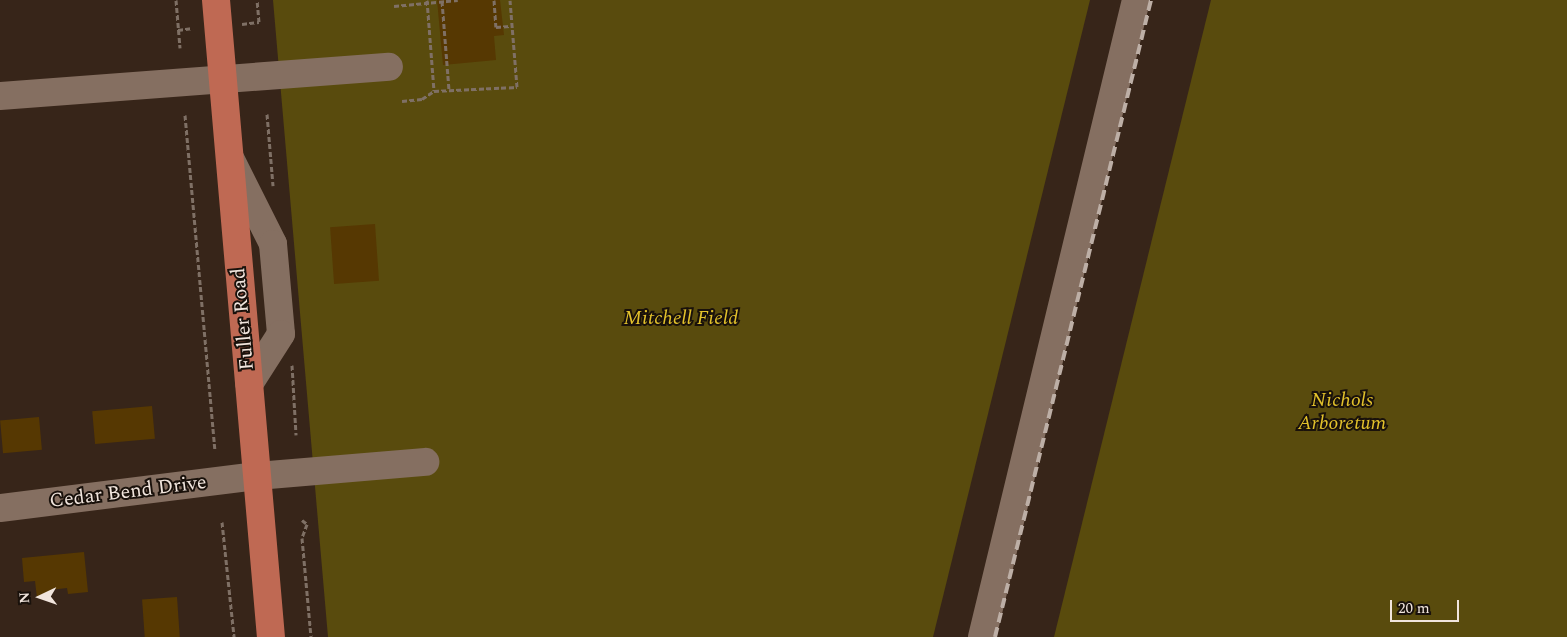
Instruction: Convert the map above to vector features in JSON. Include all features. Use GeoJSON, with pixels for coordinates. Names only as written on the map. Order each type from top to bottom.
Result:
{"type":"FeatureCollection","features":[{"type":"Feature","properties":{"kind":"main road","name":"Fuller Road"},"geometry":{"type":"LineString","coordinates":[[216,0],[271,637]]}},
{"type":"Feature","properties":{"kind":"street"},"geometry":{"type":"LineString","coordinates":[[982,637],[1136,0]]}},
{"type":"Feature","properties":{"kind":"street"},"geometry":{"type":"LineString","coordinates":[[0,96],[389,66]]}},
{"type":"Feature","properties":{"kind":"street"},"geometry":{"type":"LineString","coordinates":[[229,158],[273,244],[274,253],[281,334],[249,384]]}},
{"type":"Feature","properties":{"kind":"street","name":"Cedar Bend Drive"},"geometry":{"type":"LineString","coordinates":[[0,508],[257,476],[425,462]]}},
{"type":"Feature","properties":{"kind":"path"},"geometry":{"type":"LineString","coordinates":[[176,0],[180,48]]}},
{"type":"Feature","properties":{"kind":"path"},"geometry":{"type":"LineString","coordinates":[[257,0],[259,22]]}},
{"type":"Feature","properties":{"kind":"path"},"geometry":{"type":"LineString","coordinates":[[394,6],[427,1],[458,0]]}},
{"type":"Feature","properties":{"kind":"path"},"geometry":{"type":"LineString","coordinates":[[494,0],[495,27],[512,26]]}},
{"type":"Feature","properties":{"kind":"path"},"geometry":{"type":"LineString","coordinates":[[402,101],[422,99],[434,91],[518,87],[510,0]]}},
{"type":"Feature","properties":{"kind":"path"},"geometry":{"type":"LineString","coordinates":[[427,1],[434,91]]}},
{"type":"Feature","properties":{"kind":"path"},"geometry":{"type":"LineString","coordinates":[[442,1],[449,90]]}},
{"type":"Feature","properties":{"kind":"path"},"geometry":{"type":"LineString","coordinates":[[185,115],[215,451]]}},
{"type":"Feature","properties":{"kind":"path"},"geometry":{"type":"LineString","coordinates":[[302,520],[307,524],[302,538],[311,637]]}},
{"type":"Feature","properties":{"kind":"path"},"geometry":{"type":"LineString","coordinates":[[222,522],[234,637]]}},
{"type":"Feature","properties":{"kind":"green space","name":"Mitchell Field"},"geometry":{"type":"Polygon","coordinates":[[[273,0],[1090,0],[933,637],[328,637],[273,0]]]}},
{"type":"Feature","properties":{"kind":"green space","name":"Nichols Arboretum"},"geometry":{"type":"Polygon","coordinates":[[[1211,0],[1567,0],[1567,637],[1054,637],[1211,0]]]}},
{"type":"Feature","properties":{"kind":"building"},"geometry":{"type":"Polygon","coordinates":[[[437,0],[500,0],[504,35],[494,36],[496,60],[443,65],[437,0]]]}},
{"type":"Feature","properties":{"kind":"building"},"geometry":{"type":"Polygon","coordinates":[[[375,224],[379,281],[334,284],[330,227],[375,224]]]}},
{"type":"Feature","properties":{"kind":"building"},"geometry":{"type":"Polygon","coordinates":[[[152,406],[155,439],[95,444],[92,411],[152,406]]]}},
{"type":"Feature","properties":{"kind":"building"},"geometry":{"type":"Polygon","coordinates":[[[39,417],[42,450],[3,453],[0,420],[39,417]]]}},
{"type":"Feature","properties":{"kind":"building"},"geometry":{"type":"Polygon","coordinates":[[[84,552],[88,592],[68,594],[67,588],[50,590],[51,597],[37,598],[35,581],[24,582],[22,558],[84,552]]]}},
{"type":"Feature","properties":{"kind":"building"},"geometry":{"type":"Polygon","coordinates":[[[177,597],[180,637],[145,637],[142,599],[177,597]]]}},
{"type":"Feature","properties":{"kind":"railway"},"geometry":{"type":"LineString","coordinates":[[995,637],[1151,0]]}}]}
